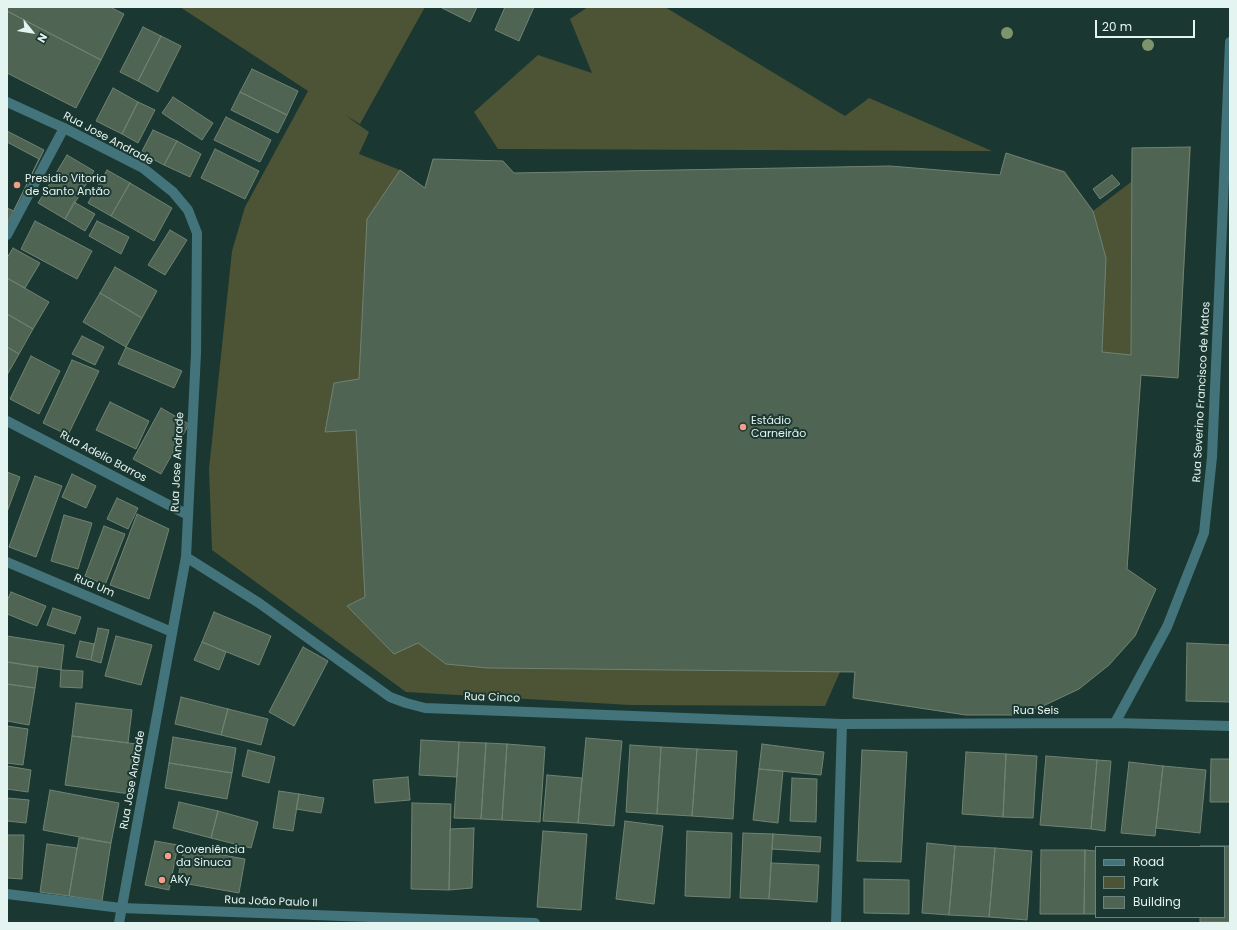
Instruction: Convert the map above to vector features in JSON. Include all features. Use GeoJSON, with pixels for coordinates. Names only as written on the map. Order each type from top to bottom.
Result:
{"type":"FeatureCollection","features":[{"type":"Feature","properties":{"kind":"street","name":"Rua Severino Francisco de Matos"},"geometry":{"type":"LineString","coordinates":[[1115,723],[1167,627],[1204,533],[1212,457],[1230,42]]}},
{"type":"Feature","properties":{"kind":"street","name":"Rua Jose Andrade"},"geometry":{"type":"LineString","coordinates":[[7,102],[64,128],[143,168],[173,192],[188,210],[197,233],[196,353],[186,558],[119,923]]}},
{"type":"Feature","properties":{"kind":"street"},"geometry":{"type":"LineString","coordinates":[[7,234],[64,128]]}},
{"type":"Feature","properties":{"kind":"street","name":"Rua Adelio Barros"},"geometry":{"type":"LineString","coordinates":[[7,421],[188,515]]}},
{"type":"Feature","properties":{"kind":"street","name":"Rua Cinco"},"geometry":{"type":"LineString","coordinates":[[186,558],[259,603],[385,694],[406,703],[425,708],[842,724]]}},
{"type":"Feature","properties":{"kind":"street","name":"Rua Um"},"geometry":{"type":"LineString","coordinates":[[7,562],[172,632]]}},
{"type":"Feature","properties":{"kind":"street","name":"Rua Seis"},"geometry":{"type":"LineString","coordinates":[[842,724],[1115,723],[1230,726]]}},
{"type":"Feature","properties":{"kind":"street"},"geometry":{"type":"LineString","coordinates":[[836,923],[842,724]]}},
{"type":"Feature","properties":{"kind":"street","name":"Rua João Paulo II"},"geometry":{"type":"LineString","coordinates":[[7,894],[121,908],[535,923]]}},
{"type":"Feature","properties":{"kind":"green space"},"geometry":{"type":"Polygon","coordinates":[[[180,7],[425,7],[360,124],[345,115],[369,132],[359,154],[400,170],[424,188],[433,159],[503,161],[514,173],[890,166],[1000,175],[1006,153],[1065,171],[1093,211],[1131,182],[1132,148],[1191,147],[1178,378],[1141,376],[1127,569],[1135,636],[1116,657],[1079,689],[1043,706],[1015,715],[966,715],[853,698],[854,672],[840,672],[825,706],[630,705],[406,692],[212,550],[209,469],[232,251],[245,207],[308,91],[180,7]]]}},
{"type":"Feature","properties":{"kind":"green space"},"geometry":{"type":"Polygon","coordinates":[[[588,7],[665,7],[845,116],[869,98],[992,151],[498,149],[474,112],[538,55],[592,73],[570,19],[588,7]]]}},
{"type":"Feature","properties":{"kind":"building"},"geometry":{"type":"Polygon","coordinates":[[[7,7],[110,7],[124,14],[101,60],[7,11],[7,7]]]}},
{"type":"Feature","properties":{"kind":"building"},"geometry":{"type":"Polygon","coordinates":[[[477,7],[470,22],[442,8],[477,7]]]}},
{"type":"Feature","properties":{"kind":"building"},"geometry":{"type":"Polygon","coordinates":[[[505,7],[534,7],[519,41],[495,30],[505,7]]]}},
{"type":"Feature","properties":{"kind":"building"},"geometry":{"type":"Polygon","coordinates":[[[7,11],[101,60],[76,108],[7,73],[7,11]]]}},
{"type":"Feature","properties":{"kind":"building"},"geometry":{"type":"Polygon","coordinates":[[[143,27],[161,36],[138,81],[120,72],[143,27]]]}},
{"type":"Feature","properties":{"kind":"building"},"geometry":{"type":"Polygon","coordinates":[[[161,36],[181,46],[158,92],[138,81],[161,36]]]}},
{"type":"Feature","properties":{"kind":"building"},"geometry":{"type":"Polygon","coordinates":[[[252,69],[298,91],[287,115],[240,92],[252,69]]]}},
{"type":"Feature","properties":{"kind":"building"},"geometry":{"type":"Polygon","coordinates":[[[113,88],[138,102],[122,134],[96,121],[113,88]]]}},
{"type":"Feature","properties":{"kind":"building"},"geometry":{"type":"Polygon","coordinates":[[[240,92],[287,115],[278,133],[231,110],[240,92]]]}},
{"type":"Feature","properties":{"kind":"building"},"geometry":{"type":"Polygon","coordinates":[[[173,97],[213,123],[202,140],[162,113],[173,97]]]}},
{"type":"Feature","properties":{"kind":"building"},"geometry":{"type":"Polygon","coordinates":[[[138,102],[155,110],[138,143],[122,134],[138,102]]]}},
{"type":"Feature","properties":{"kind":"building"},"geometry":{"type":"Polygon","coordinates":[[[226,117],[271,140],[260,162],[214,140],[226,117]]]}},
{"type":"Feature","properties":{"kind":"building"},"geometry":{"type":"Polygon","coordinates":[[[153,130],[177,141],[164,165],[141,153],[153,130]]]}},
{"type":"Feature","properties":{"kind":"building","name":"Presidio Vitoria de Santo Antão"},"geometry":{"type":"Polygon","coordinates":[[[7,131],[44,150],[7,224],[7,131]]]}},
{"type":"Feature","properties":{"kind":"building"},"geometry":{"type":"Polygon","coordinates":[[[177,141],[201,154],[190,177],[164,165],[177,141]]]}},
{"type":"Feature","properties":{"kind":"building","name":"Presidio Vitoria de Santo Antão"},"geometry":{"type":"Polygon","coordinates":[[[7,142],[39,159],[14,211],[7,208],[7,142]]]}},
{"type":"Feature","properties":{"kind":"building","name":"Estádio Carneirão"},"geometry":{"type":"Polygon","coordinates":[[[1190,147],[1178,378],[1141,375],[1127,569],[1156,589],[1135,636],[1109,665],[1079,689],[1043,706],[1015,715],[966,715],[853,698],[855,672],[488,668],[446,664],[418,643],[394,654],[347,606],[365,597],[356,430],[325,432],[334,383],[359,379],[367,219],[400,170],[425,188],[433,159],[503,161],[514,173],[890,166],[1000,175],[1006,153],[1064,172],[1093,211],[1106,258],[1102,352],[1131,355],[1132,148],[1190,147]]]}},
{"type":"Feature","properties":{"kind":"building"},"geometry":{"type":"Polygon","coordinates":[[[215,149],[259,171],[245,199],[201,178],[215,149]]]}},
{"type":"Feature","properties":{"kind":"building"},"geometry":{"type":"Polygon","coordinates":[[[67,155],[94,171],[65,219],[38,203],[67,155]]]}},
{"type":"Feature","properties":{"kind":"building"},"geometry":{"type":"Polygon","coordinates":[[[107,170],[130,183],[111,216],[88,203],[107,170]]]}},
{"type":"Feature","properties":{"kind":"building"},"geometry":{"type":"Polygon","coordinates":[[[1112,175],[1120,184],[1100,199],[1093,189],[1112,175]]]}},
{"type":"Feature","properties":{"kind":"building"},"geometry":{"type":"Polygon","coordinates":[[[130,183],[172,208],[154,241],[111,216],[130,183]]]}},
{"type":"Feature","properties":{"kind":"building"},"geometry":{"type":"Polygon","coordinates":[[[74,202],[95,214],[85,231],[65,219],[74,202]]]}},
{"type":"Feature","properties":{"kind":"building"},"geometry":{"type":"Polygon","coordinates":[[[35,221],[92,251],[77,279],[21,249],[35,221]]]}},
{"type":"Feature","properties":{"kind":"building"},"geometry":{"type":"Polygon","coordinates":[[[97,221],[129,237],[121,254],[89,236],[97,221]]]}},
{"type":"Feature","properties":{"kind":"building"},"geometry":{"type":"Polygon","coordinates":[[[170,230],[187,240],[165,275],[148,265],[170,230]]]}},
{"type":"Feature","properties":{"kind":"building"},"geometry":{"type":"Polygon","coordinates":[[[13,248],[40,263],[25,288],[7,278],[7,258],[13,248]]]}},
{"type":"Feature","properties":{"kind":"building"},"geometry":{"type":"Polygon","coordinates":[[[115,267],[157,291],[142,318],[100,293],[115,267]]]}},
{"type":"Feature","properties":{"kind":"building"},"geometry":{"type":"Polygon","coordinates":[[[7,278],[49,302],[33,329],[7,314],[7,278]]]}},
{"type":"Feature","properties":{"kind":"building"},"geometry":{"type":"Polygon","coordinates":[[[100,293],[142,318],[126,347],[83,322],[100,293]]]}},
{"type":"Feature","properties":{"kind":"building"},"geometry":{"type":"Polygon","coordinates":[[[7,314],[33,329],[19,354],[7,347],[7,314]]]}},
{"type":"Feature","properties":{"kind":"building"},"geometry":{"type":"Polygon","coordinates":[[[82,336],[104,347],[95,365],[72,354],[82,336]]]}},
{"type":"Feature","properties":{"kind":"building"},"geometry":{"type":"Polygon","coordinates":[[[7,347],[19,354],[7,375],[7,347]]]}},
{"type":"Feature","properties":{"kind":"building"},"geometry":{"type":"Polygon","coordinates":[[[126,347],[182,371],[174,388],[118,364],[126,347]]]}},
{"type":"Feature","properties":{"kind":"building"},"geometry":{"type":"Polygon","coordinates":[[[31,356],[60,371],[39,414],[10,399],[31,356]]]}},
{"type":"Feature","properties":{"kind":"building"},"geometry":{"type":"Polygon","coordinates":[[[72,360],[99,371],[68,435],[43,423],[72,360]]]}},
{"type":"Feature","properties":{"kind":"building"},"geometry":{"type":"Polygon","coordinates":[[[110,402],[149,421],[136,449],[96,430],[110,402]]]}},
{"type":"Feature","properties":{"kind":"building"},"geometry":{"type":"Polygon","coordinates":[[[161,408],[189,424],[161,474],[133,459],[161,408]]]}},
{"type":"Feature","properties":{"kind":"building"},"geometry":{"type":"Polygon","coordinates":[[[7,472],[20,477],[7,512],[7,472]]]}},
{"type":"Feature","properties":{"kind":"building"},"geometry":{"type":"Polygon","coordinates":[[[72,474],[96,486],[86,508],[62,497],[72,474]]]}},
{"type":"Feature","properties":{"kind":"building"},"geometry":{"type":"Polygon","coordinates":[[[35,476],[62,486],[36,557],[9,547],[35,476]]]}},
{"type":"Feature","properties":{"kind":"building"},"geometry":{"type":"Polygon","coordinates":[[[117,498],[138,508],[128,529],[107,519],[117,498]]]}},
{"type":"Feature","properties":{"kind":"building"},"geometry":{"type":"Polygon","coordinates":[[[137,514],[169,529],[149,599],[110,585],[137,514]]]}},
{"type":"Feature","properties":{"kind":"building"},"geometry":{"type":"Polygon","coordinates":[[[64,515],[92,523],[78,569],[51,561],[64,515]]]}},
{"type":"Feature","properties":{"kind":"building"},"geometry":{"type":"Polygon","coordinates":[[[104,526],[125,534],[105,585],[85,576],[104,526]]]}},
{"type":"Feature","properties":{"kind":"building"},"geometry":{"type":"Polygon","coordinates":[[[11,592],[46,606],[37,626],[7,614],[7,601],[11,592]]]}},
{"type":"Feature","properties":{"kind":"building"},"geometry":{"type":"Polygon","coordinates":[[[53,608],[81,617],[75,634],[47,625],[53,608]]]}},
{"type":"Feature","properties":{"kind":"building"},"geometry":{"type":"Polygon","coordinates":[[[214,612],[271,636],[259,665],[202,642],[214,612]]]}},
{"type":"Feature","properties":{"kind":"building"},"geometry":{"type":"Polygon","coordinates":[[[98,628],[109,630],[101,663],[91,660],[98,628]]]}},
{"type":"Feature","properties":{"kind":"building"},"geometry":{"type":"Polygon","coordinates":[[[7,636],[64,645],[61,670],[7,662],[7,636]]]}},
{"type":"Feature","properties":{"kind":"building"},"geometry":{"type":"Polygon","coordinates":[[[116,636],[152,645],[141,685],[105,676],[116,636]]]}},
{"type":"Feature","properties":{"kind":"building"},"geometry":{"type":"Polygon","coordinates":[[[80,641],[94,644],[91,660],[76,657],[80,641]]]}},
{"type":"Feature","properties":{"kind":"building"},"geometry":{"type":"Polygon","coordinates":[[[202,642],[226,652],[219,670],[194,660],[202,642]]]}},
{"type":"Feature","properties":{"kind":"building"},"geometry":{"type":"Polygon","coordinates":[[[1187,643],[1230,645],[1230,702],[1186,701],[1187,643]]]}},
{"type":"Feature","properties":{"kind":"building"},"geometry":{"type":"Polygon","coordinates":[[[303,647],[328,661],[294,726],[269,712],[303,647]]]}},
{"type":"Feature","properties":{"kind":"building"},"geometry":{"type":"Polygon","coordinates":[[[7,662],[38,667],[35,688],[7,684],[7,662]]]}},
{"type":"Feature","properties":{"kind":"building"},"geometry":{"type":"Polygon","coordinates":[[[61,670],[83,671],[82,688],[60,687],[61,670]]]}},
{"type":"Feature","properties":{"kind":"building"},"geometry":{"type":"Polygon","coordinates":[[[7,684],[35,688],[29,725],[7,721],[7,684]]]}},
{"type":"Feature","properties":{"kind":"building"},"geometry":{"type":"Polygon","coordinates":[[[181,697],[228,709],[221,735],[175,724],[181,697]]]}},
{"type":"Feature","properties":{"kind":"building"},"geometry":{"type":"Polygon","coordinates":[[[76,703],[132,710],[128,743],[72,736],[76,703]]]}},
{"type":"Feature","properties":{"kind":"building"},"geometry":{"type":"Polygon","coordinates":[[[228,709],[268,719],[261,745],[221,735],[228,709]]]}},
{"type":"Feature","properties":{"kind":"building"},"geometry":{"type":"Polygon","coordinates":[[[7,726],[28,729],[23,765],[7,763],[7,726]]]}},
{"type":"Feature","properties":{"kind":"building"},"geometry":{"type":"Polygon","coordinates":[[[72,736],[137,744],[130,794],[65,785],[72,736]]]}},
{"type":"Feature","properties":{"kind":"building"},"geometry":{"type":"Polygon","coordinates":[[[173,737],[236,748],[232,773],[169,763],[173,737]]]}},
{"type":"Feature","properties":{"kind":"building"},"geometry":{"type":"Polygon","coordinates":[[[586,738],[622,741],[614,826],[578,823],[586,738]]]}},
{"type":"Feature","properties":{"kind":"building"},"geometry":{"type":"Polygon","coordinates":[[[421,740],[459,742],[457,777],[419,775],[421,740]]]}},
{"type":"Feature","properties":{"kind":"building"},"geometry":{"type":"Polygon","coordinates":[[[459,742],[486,743],[481,819],[454,818],[459,742]]]}},
{"type":"Feature","properties":{"kind":"building"},"geometry":{"type":"Polygon","coordinates":[[[486,743],[507,744],[502,820],[481,819],[486,743]]]}},
{"type":"Feature","properties":{"kind":"building"},"geometry":{"type":"Polygon","coordinates":[[[507,744],[545,747],[540,822],[502,820],[507,744]]]}},
{"type":"Feature","properties":{"kind":"building"},"geometry":{"type":"Polygon","coordinates":[[[762,744],[824,752],[821,775],[759,769],[762,744]]]}},
{"type":"Feature","properties":{"kind":"building"},"geometry":{"type":"Polygon","coordinates":[[[630,745],[661,747],[657,814],[626,812],[630,745]]]}},
{"type":"Feature","properties":{"kind":"building"},"geometry":{"type":"Polygon","coordinates":[[[661,747],[697,749],[692,816],[657,814],[661,747]]]}},
{"type":"Feature","properties":{"kind":"building"},"geometry":{"type":"Polygon","coordinates":[[[697,749],[737,751],[733,819],[692,816],[697,749]]]}},
{"type":"Feature","properties":{"kind":"building"},"geometry":{"type":"Polygon","coordinates":[[[248,750],[275,757],[269,783],[242,776],[248,750]]]}},
{"type":"Feature","properties":{"kind":"building"},"geometry":{"type":"Polygon","coordinates":[[[862,750],[907,752],[901,862],[857,861],[862,750]]]}},
{"type":"Feature","properties":{"kind":"building"},"geometry":{"type":"Polygon","coordinates":[[[966,752],[1006,754],[1003,817],[962,814],[966,752]]]}},
{"type":"Feature","properties":{"kind":"building"},"geometry":{"type":"Polygon","coordinates":[[[1006,754],[1037,756],[1033,818],[1003,817],[1006,754]]]}},
{"type":"Feature","properties":{"kind":"building"},"geometry":{"type":"Polygon","coordinates":[[[1046,756],[1097,760],[1091,829],[1040,825],[1046,756]]]}},
{"type":"Feature","properties":{"kind":"building"},"geometry":{"type":"Polygon","coordinates":[[[1211,759],[1230,759],[1230,802],[1210,802],[1211,759]]]}},
{"type":"Feature","properties":{"kind":"building"},"geometry":{"type":"Polygon","coordinates":[[[1097,760],[1111,761],[1105,831],[1091,829],[1097,760]]]}},
{"type":"Feature","properties":{"kind":"building"},"geometry":{"type":"Polygon","coordinates":[[[1129,762],[1163,766],[1155,836],[1121,833],[1129,762]]]}},
{"type":"Feature","properties":{"kind":"building"},"geometry":{"type":"Polygon","coordinates":[[[169,763],[232,773],[227,799],[165,788],[169,763]]]}},
{"type":"Feature","properties":{"kind":"building"},"geometry":{"type":"Polygon","coordinates":[[[7,766],[31,770],[28,792],[7,789],[7,766]]]}},
{"type":"Feature","properties":{"kind":"building"},"geometry":{"type":"Polygon","coordinates":[[[1163,766],[1206,770],[1200,833],[1156,828],[1163,766]]]}},
{"type":"Feature","properties":{"kind":"building"},"geometry":{"type":"Polygon","coordinates":[[[759,769],[783,771],[778,823],[753,820],[759,769]]]}},
{"type":"Feature","properties":{"kind":"building"},"geometry":{"type":"Polygon","coordinates":[[[547,775],[582,778],[578,823],[543,821],[547,775]]]}},
{"type":"Feature","properties":{"kind":"building"},"geometry":{"type":"Polygon","coordinates":[[[408,777],[410,800],[375,803],[373,780],[408,777]]]}},
{"type":"Feature","properties":{"kind":"building"},"geometry":{"type":"Polygon","coordinates":[[[792,778],[817,779],[816,822],[790,821],[792,778]]]}},
{"type":"Feature","properties":{"kind":"building"},"geometry":{"type":"Polygon","coordinates":[[[50,790],[119,803],[111,843],[43,830],[50,790]]]}},
{"type":"Feature","properties":{"kind":"building"},"geometry":{"type":"Polygon","coordinates":[[[279,791],[299,794],[293,831],[273,828],[279,791]]]}},
{"type":"Feature","properties":{"kind":"building"},"geometry":{"type":"Polygon","coordinates":[[[299,794],[324,798],[321,813],[296,809],[299,794]]]}},
{"type":"Feature","properties":{"kind":"building"},"geometry":{"type":"Polygon","coordinates":[[[7,798],[29,800],[26,823],[7,821],[7,798]]]}},
{"type":"Feature","properties":{"kind":"building"},"geometry":{"type":"Polygon","coordinates":[[[179,802],[218,811],[211,838],[173,828],[179,802]]]}},
{"type":"Feature","properties":{"kind":"building"},"geometry":{"type":"Polygon","coordinates":[[[412,803],[451,804],[449,890],[411,889],[412,803]]]}},
{"type":"Feature","properties":{"kind":"building"},"geometry":{"type":"Polygon","coordinates":[[[218,811],[258,822],[251,848],[211,838],[218,811]]]}},
{"type":"Feature","properties":{"kind":"building"},"geometry":{"type":"Polygon","coordinates":[[[625,821],[663,826],[654,904],[616,899],[625,821]]]}},
{"type":"Feature","properties":{"kind":"building"},"geometry":{"type":"Polygon","coordinates":[[[474,828],[472,888],[449,890],[450,829],[474,828]]]}},
{"type":"Feature","properties":{"kind":"building"},"geometry":{"type":"Polygon","coordinates":[[[543,831],[587,834],[581,910],[537,907],[543,831]]]}},
{"type":"Feature","properties":{"kind":"building"},"geometry":{"type":"Polygon","coordinates":[[[687,831],[732,833],[730,898],[685,896],[687,831]]]}},
{"type":"Feature","properties":{"kind":"building"},"geometry":{"type":"Polygon","coordinates":[[[743,833],[773,834],[769,899],[740,898],[743,833]]]}},
{"type":"Feature","properties":{"kind":"building"},"geometry":{"type":"Polygon","coordinates":[[[773,834],[821,837],[820,852],[772,849],[773,834]]]}},
{"type":"Feature","properties":{"kind":"building"},"geometry":{"type":"Polygon","coordinates":[[[7,835],[24,835],[22,879],[7,878],[7,835]]]}},
{"type":"Feature","properties":{"kind":"building"},"geometry":{"type":"Polygon","coordinates":[[[79,838],[111,843],[102,901],[69,896],[79,838]]]}},
{"type":"Feature","properties":{"kind":"building"},"geometry":{"type":"Polygon","coordinates":[[[155,841],[178,845],[169,890],[145,885],[155,841]]]}},
{"type":"Feature","properties":{"kind":"building"},"geometry":{"type":"Polygon","coordinates":[[[927,843],[955,846],[949,915],[922,913],[927,843]]]}},
{"type":"Feature","properties":{"kind":"building"},"geometry":{"type":"Polygon","coordinates":[[[47,844],[77,848],[69,896],[40,892],[47,844]]]}},
{"type":"Feature","properties":{"kind":"building"},"geometry":{"type":"Polygon","coordinates":[[[955,846],[995,848],[989,917],[949,915],[955,846]]]}},
{"type":"Feature","properties":{"kind":"building"},"geometry":{"type":"Polygon","coordinates":[[[1225,846],[1230,846],[1230,922],[1200,922],[1200,918],[1225,918],[1225,846]]]}},
{"type":"Feature","properties":{"kind":"building"},"geometry":{"type":"Polygon","coordinates":[[[184,848],[245,859],[239,893],[177,882],[184,848]]]}},
{"type":"Feature","properties":{"kind":"building"},"geometry":{"type":"Polygon","coordinates":[[[995,848],[1032,851],[1027,920],[989,917],[995,848]]]}},
{"type":"Feature","properties":{"kind":"building"},"geometry":{"type":"Polygon","coordinates":[[[1041,850],[1085,850],[1084,914],[1040,914],[1041,850]]]}},
{"type":"Feature","properties":{"kind":"building"},"geometry":{"type":"Polygon","coordinates":[[[1085,850],[1095,851],[1095,914],[1084,914],[1085,850]]]}},
{"type":"Feature","properties":{"kind":"building"},"geometry":{"type":"Polygon","coordinates":[[[771,863],[819,865],[817,902],[769,899],[771,863]]]}},
{"type":"Feature","properties":{"kind":"building"},"geometry":{"type":"Polygon","coordinates":[[[864,879],[909,880],[909,914],[864,913],[864,879]]]}},
{"type":"Feature","properties":{"kind":"place","name":"Presidio Vitoria de Santo Antão"},"geometry":{"type":"Point","coordinates":[17,185]}},
{"type":"Feature","properties":{"kind":"place","name":"Estádio Carneirão"},"geometry":{"type":"Point","coordinates":[743,427]}},
{"type":"Feature","properties":{"kind":"place","name":"Coveniência da Sinuca"},"geometry":{"type":"Point","coordinates":[168,856]}},
{"type":"Feature","properties":{"kind":"place","name":"AKy"},"geometry":{"type":"Point","coordinates":[162,880]}}]}
